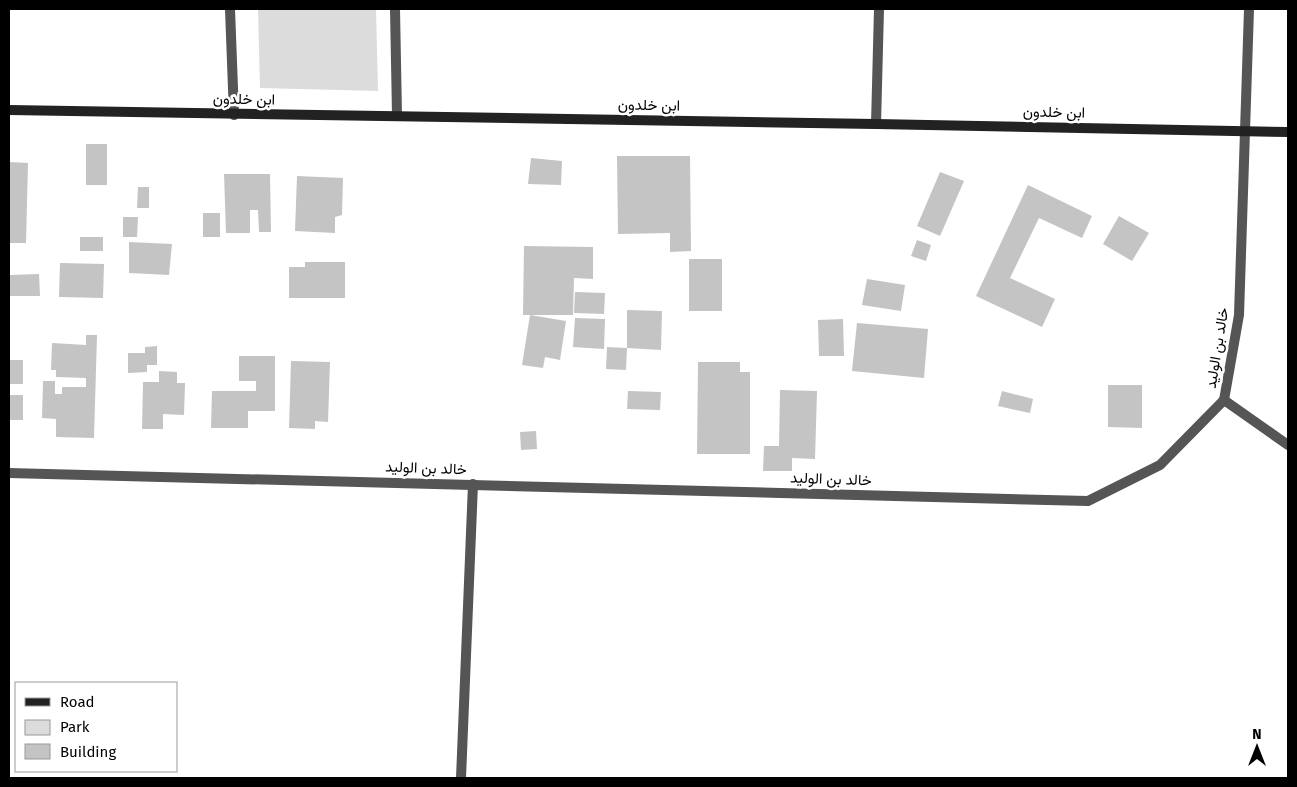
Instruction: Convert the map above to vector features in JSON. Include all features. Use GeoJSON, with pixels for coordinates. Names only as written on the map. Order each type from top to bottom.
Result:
{"type":"FeatureCollection","features":[{"type":"Feature","properties":{"kind":"street"},"geometry":{"type":"LineString","coordinates":[[230,9],[234,114]]}},
{"type":"Feature","properties":{"kind":"street"},"geometry":{"type":"LineString","coordinates":[[395,9],[397,115]]}},
{"type":"Feature","properties":{"kind":"street"},"geometry":{"type":"LineString","coordinates":[[876,124],[879,9]]}},
{"type":"Feature","properties":{"kind":"street","name":"خالد بن الوليد"},"geometry":{"type":"LineString","coordinates":[[9,473],[1088,501],[1160,465],[1224,400],[1239,315],[1249,9]]}},
{"type":"Feature","properties":{"kind":"street","name":"ابن خلدون"},"geometry":{"type":"LineString","coordinates":[[9,110],[397,115],[1288,132]]}},
{"type":"Feature","properties":{"kind":"street"},"geometry":{"type":"LineString","coordinates":[[1224,400],[1288,445]]}},
{"type":"Feature","properties":{"kind":"street"},"geometry":{"type":"LineString","coordinates":[[461,778],[473,484]]}},
{"type":"Feature","properties":{"kind":"green space"},"geometry":{"type":"Polygon","coordinates":[[[258,9],[376,9],[378,91],[260,88],[258,9]]]}},
{"type":"Feature","properties":{"kind":"building"},"geometry":{"type":"Polygon","coordinates":[[[86,144],[107,144],[107,185],[86,185],[86,144]]]}},
{"type":"Feature","properties":{"kind":"building"},"geometry":{"type":"Polygon","coordinates":[[[617,156],[690,156],[691,251],[670,252],[670,233],[618,234],[617,156]]]}},
{"type":"Feature","properties":{"kind":"building"},"geometry":{"type":"Polygon","coordinates":[[[531,158],[562,161],[561,185],[528,184],[531,158]]]}},
{"type":"Feature","properties":{"kind":"building"},"geometry":{"type":"Polygon","coordinates":[[[9,162],[28,163],[26,243],[9,243],[9,162]]]}},
{"type":"Feature","properties":{"kind":"building"},"geometry":{"type":"Polygon","coordinates":[[[940,172],[964,181],[940,236],[917,226],[940,172]]]}},
{"type":"Feature","properties":{"kind":"building"},"geometry":{"type":"Polygon","coordinates":[[[224,174],[270,174],[271,232],[259,232],[258,210],[250,210],[250,233],[226,233],[224,174]]]}},
{"type":"Feature","properties":{"kind":"building"},"geometry":{"type":"Polygon","coordinates":[[[297,176],[343,178],[342,215],[335,217],[335,233],[295,231],[297,176]]]}},
{"type":"Feature","properties":{"kind":"building"},"geometry":{"type":"Polygon","coordinates":[[[1028,185],[1092,216],[1082,238],[1039,218],[1010,278],[1055,299],[1042,327],[976,296],[1028,185]]]}},
{"type":"Feature","properties":{"kind":"building"},"geometry":{"type":"Polygon","coordinates":[[[138,187],[149,187],[149,208],[137,208],[138,187]]]}},
{"type":"Feature","properties":{"kind":"building"},"geometry":{"type":"Polygon","coordinates":[[[203,213],[220,213],[220,237],[203,237],[203,213]]]}},
{"type":"Feature","properties":{"kind":"building"},"geometry":{"type":"Polygon","coordinates":[[[1119,216],[1149,233],[1132,261],[1103,244],[1119,216]]]}},
{"type":"Feature","properties":{"kind":"building"},"geometry":{"type":"Polygon","coordinates":[[[123,217],[138,217],[137,237],[123,237],[123,217]]]}},
{"type":"Feature","properties":{"kind":"building"},"geometry":{"type":"Polygon","coordinates":[[[80,237],[103,237],[103,251],[80,251],[80,237]]]}},
{"type":"Feature","properties":{"kind":"building"},"geometry":{"type":"Polygon","coordinates":[[[917,240],[931,245],[926,261],[911,256],[917,240]]]}},
{"type":"Feature","properties":{"kind":"building"},"geometry":{"type":"Polygon","coordinates":[[[129,242],[172,244],[169,275],[129,273],[129,242]]]}},
{"type":"Feature","properties":{"kind":"building"},"geometry":{"type":"Polygon","coordinates":[[[524,246],[593,247],[593,279],[574,278],[573,315],[523,315],[524,246]]]}},
{"type":"Feature","properties":{"kind":"building"},"geometry":{"type":"Polygon","coordinates":[[[689,259],[722,259],[722,311],[689,311],[689,259]]]}},
{"type":"Feature","properties":{"kind":"building"},"geometry":{"type":"Polygon","coordinates":[[[305,262],[345,262],[345,298],[289,298],[289,267],[305,267],[305,262]]]}},
{"type":"Feature","properties":{"kind":"building"},"geometry":{"type":"Polygon","coordinates":[[[60,263],[104,264],[103,298],[59,297],[60,263]]]}},
{"type":"Feature","properties":{"kind":"building"},"geometry":{"type":"Polygon","coordinates":[[[39,274],[40,296],[9,296],[9,275],[39,274]]]}},
{"type":"Feature","properties":{"kind":"building"},"geometry":{"type":"Polygon","coordinates":[[[867,279],[905,285],[901,311],[862,305],[867,279]]]}},
{"type":"Feature","properties":{"kind":"building"},"geometry":{"type":"Polygon","coordinates":[[[575,292],[605,293],[604,314],[574,313],[575,292]]]}},
{"type":"Feature","properties":{"kind":"building"},"geometry":{"type":"Polygon","coordinates":[[[627,310],[662,311],[661,350],[627,348],[627,310]]]}},
{"type":"Feature","properties":{"kind":"building"},"geometry":{"type":"Polygon","coordinates":[[[530,315],[566,321],[560,360],[545,357],[543,368],[522,365],[530,315]]]}},
{"type":"Feature","properties":{"kind":"building"},"geometry":{"type":"Polygon","coordinates":[[[575,318],[605,319],[604,349],[573,347],[575,318]]]}},
{"type":"Feature","properties":{"kind":"building"},"geometry":{"type":"Polygon","coordinates":[[[843,319],[844,356],[819,356],[818,320],[843,319]]]}},
{"type":"Feature","properties":{"kind":"building"},"geometry":{"type":"Polygon","coordinates":[[[857,323],[928,329],[924,378],[852,371],[857,323]]]}},
{"type":"Feature","properties":{"kind":"building"},"geometry":{"type":"Polygon","coordinates":[[[86,335],[97,335],[94,438],[56,437],[56,419],[42,418],[43,381],[55,381],[55,394],[62,394],[62,387],[86,387],[86,378],[56,377],[56,370],[51,370],[52,343],[86,345],[86,335]]]}},
{"type":"Feature","properties":{"kind":"building"},"geometry":{"type":"Polygon","coordinates":[[[157,346],[157,365],[147,365],[147,372],[128,373],[128,353],[145,353],[145,347],[157,346]]]}},
{"type":"Feature","properties":{"kind":"building"},"geometry":{"type":"Polygon","coordinates":[[[607,347],[627,348],[626,370],[606,369],[607,347]]]}},
{"type":"Feature","properties":{"kind":"building"},"geometry":{"type":"Polygon","coordinates":[[[239,356],[275,356],[275,411],[248,411],[248,428],[211,428],[212,391],[256,391],[256,381],[239,381],[239,356]]]}},
{"type":"Feature","properties":{"kind":"building"},"geometry":{"type":"Polygon","coordinates":[[[9,360],[23,360],[23,384],[9,384],[9,360]]]}},
{"type":"Feature","properties":{"kind":"building"},"geometry":{"type":"Polygon","coordinates":[[[291,361],[330,362],[328,422],[315,421],[315,429],[289,428],[291,361]]]}},
{"type":"Feature","properties":{"kind":"building"},"geometry":{"type":"Polygon","coordinates":[[[698,362],[740,362],[740,372],[750,372],[750,454],[697,454],[698,362]]]}},
{"type":"Feature","properties":{"kind":"building"},"geometry":{"type":"Polygon","coordinates":[[[159,371],[177,372],[177,383],[185,383],[184,415],[163,414],[163,429],[142,429],[143,382],[159,382],[159,371]]]}},
{"type":"Feature","properties":{"kind":"building"},"geometry":{"type":"Polygon","coordinates":[[[1108,385],[1142,385],[1142,428],[1108,427],[1108,385]]]}},
{"type":"Feature","properties":{"kind":"building"},"geometry":{"type":"Polygon","coordinates":[[[780,390],[817,391],[815,459],[792,458],[792,471],[763,471],[764,446],[779,446],[780,390]]]}},
{"type":"Feature","properties":{"kind":"building"},"geometry":{"type":"Polygon","coordinates":[[[628,391],[661,392],[660,410],[627,409],[628,391]]]}},
{"type":"Feature","properties":{"kind":"building"},"geometry":{"type":"Polygon","coordinates":[[[1002,391],[1033,399],[1030,413],[998,406],[1002,391]]]}},
{"type":"Feature","properties":{"kind":"building"},"geometry":{"type":"Polygon","coordinates":[[[9,395],[23,395],[23,420],[9,420],[9,395]]]}},
{"type":"Feature","properties":{"kind":"building"},"geometry":{"type":"Polygon","coordinates":[[[536,431],[537,449],[521,450],[520,432],[536,431]]]}}]}
